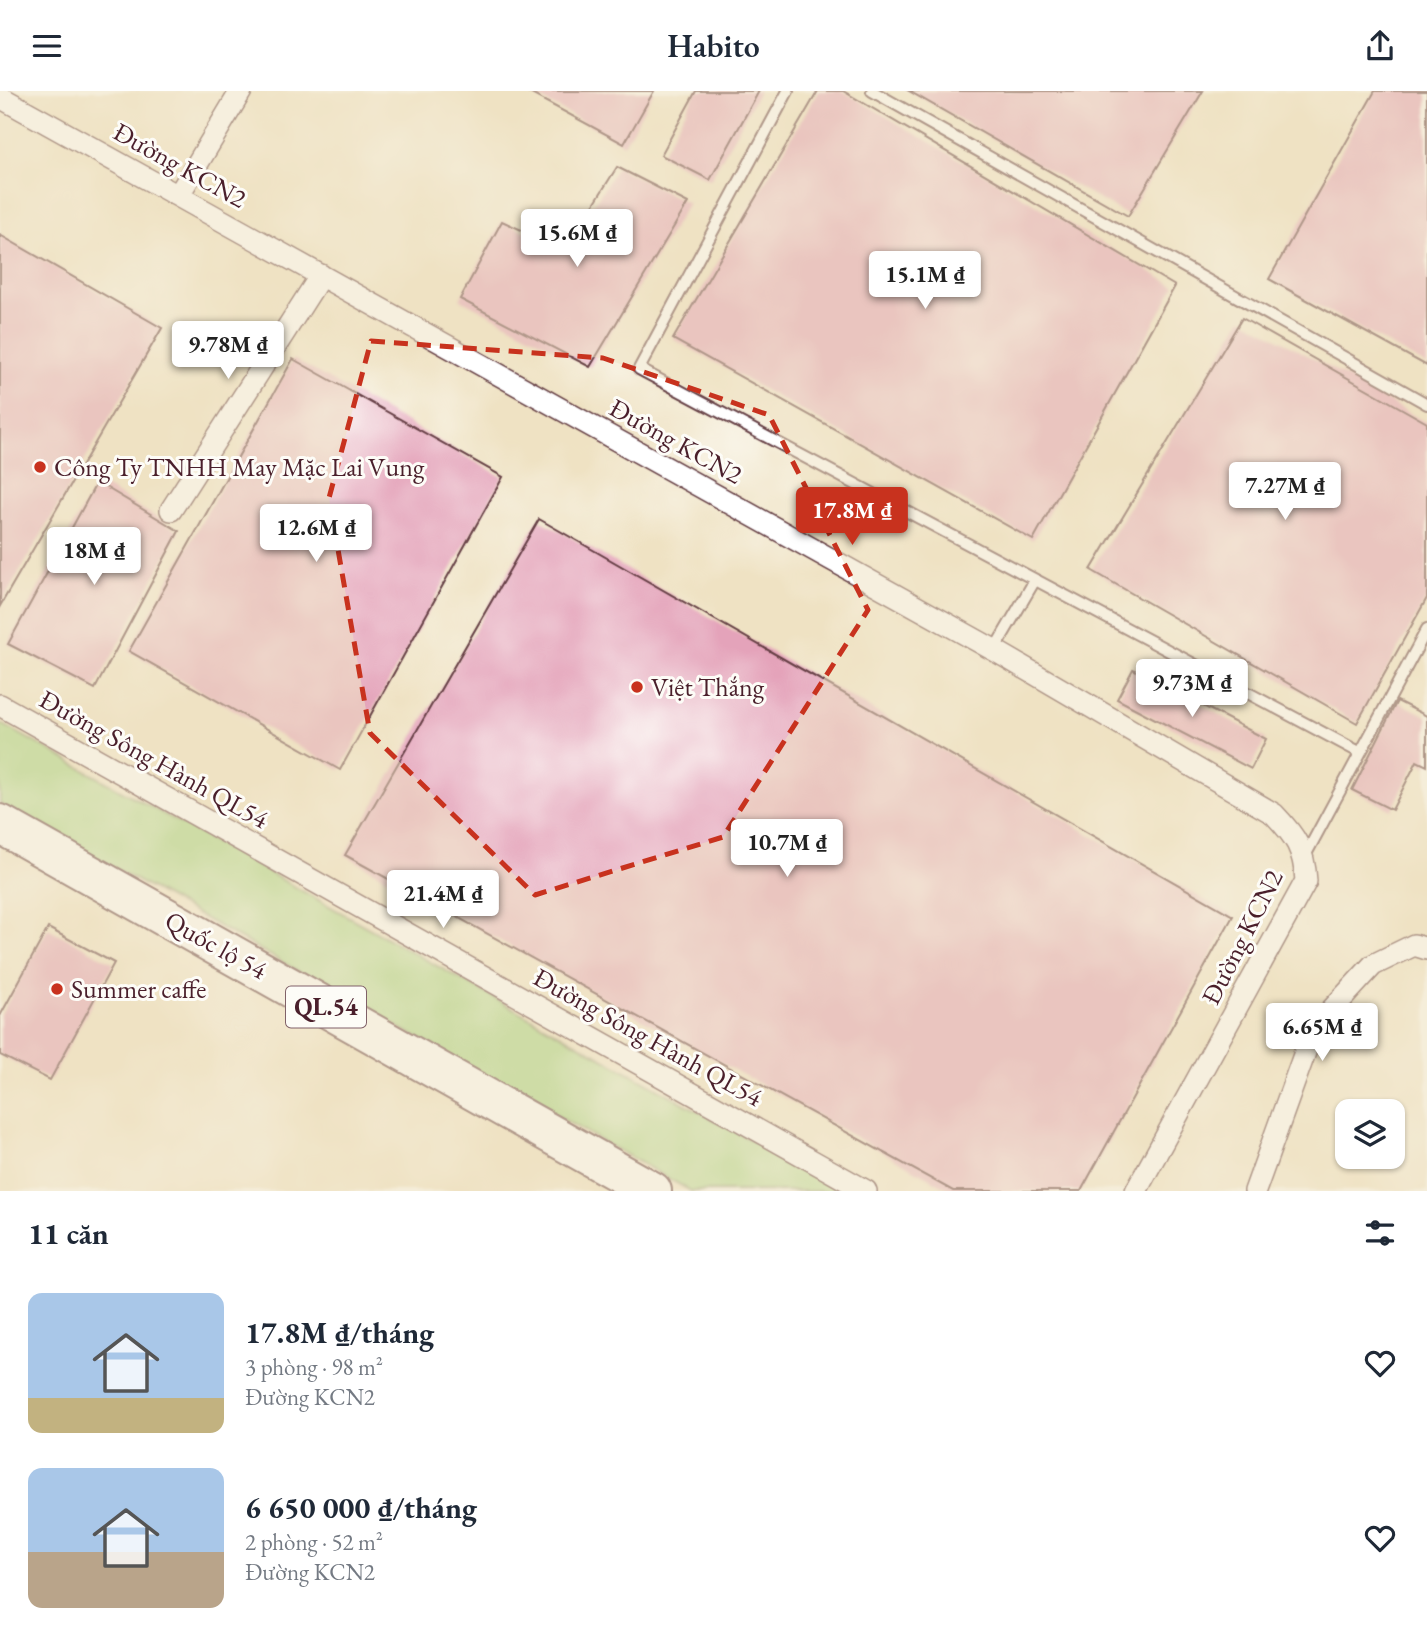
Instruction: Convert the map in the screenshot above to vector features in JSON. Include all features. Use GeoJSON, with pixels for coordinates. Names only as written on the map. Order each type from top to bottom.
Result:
{"type":"FeatureCollection","features":[{"type":"Feature","properties":{"kind":"highway","name":"Quốc lộ 54"},"geometry":{"type":"LineString","coordinates":[[0,824],[652,1191]]}},
{"type":"Feature","properties":{"kind":"street"},"geometry":{"type":"LineString","coordinates":[[178,195],[241,91]]}},
{"type":"Feature","properties":{"kind":"street","name":"Đường KCN2"},"geometry":{"type":"LineString","coordinates":[[0,97],[994,650],[1274,814],[1293,834],[1305,856],[1306,881],[1301,895],[1136,1191]]}},
{"type":"Feature","properties":{"kind":"street"},"geometry":{"type":"LineString","coordinates":[[171,510],[321,275]]}},
{"type":"Feature","properties":{"kind":"street","name":"Đường Sông Hành QL54"},"geometry":{"type":"LineString","coordinates":[[0,705],[866,1191]]}},
{"type":"Feature","properties":{"kind":"street"},"geometry":{"type":"LineString","coordinates":[[1255,1191],[1313,1030],[1373,965],[1415,945],[1427,949]]}},
{"type":"Feature","properties":{"kind":"lane"},"geometry":{"type":"LineString","coordinates":[[788,91],[639,369],[1359,751]]}},
{"type":"Feature","properties":{"kind":"lane"},"geometry":{"type":"LineString","coordinates":[[872,91],[1427,404]]}},
{"type":"Feature","properties":{"kind":"lane"},"geometry":{"type":"LineString","coordinates":[[994,650],[1035,580]]}},
{"type":"Feature","properties":{"kind":"lane"},"geometry":{"type":"LineString","coordinates":[[1305,856],[1359,751],[1427,629]]}},
{"type":"Feature","properties":{"kind":"highlighted area"},"geometry":{"type":"Polygon","coordinates":[[[371,341],[603,358],[769,415],[868,610],[723,837],[535,895],[370,733],[329,498],[371,341]]]}},
{"type":"Feature","properties":{"kind":"green space"},"geometry":{"type":"Polygon","coordinates":[[[0,723],[842,1191],[691,1191],[0,804],[0,723]]]}},
{"type":"Feature","properties":{"kind":"building"},"geometry":{"type":"Polygon","coordinates":[[[526,91],[654,91],[624,144],[526,91]]]}},
{"type":"Feature","properties":{"kind":"building"},"geometry":{"type":"Polygon","coordinates":[[[696,91],[759,91],[710,180],[661,155],[696,91]]]}},
{"type":"Feature","properties":{"kind":"building"},"geometry":{"type":"Polygon","coordinates":[[[818,91],[843,91],[1175,286],[1033,540],[673,339],[818,91]]]}},
{"type":"Feature","properties":{"kind":"building"},"geometry":{"type":"Polygon","coordinates":[[[909,91],[1203,91],[1128,216],[909,91]]]}},
{"type":"Feature","properties":{"kind":"building"},"geometry":{"type":"Polygon","coordinates":[[[1375,91],[1427,91],[1427,366],[1269,279],[1375,91]]]}},
{"type":"Feature","properties":{"kind":"building"},"geometry":{"type":"Polygon","coordinates":[[[617,167],[688,203],[590,367],[460,299],[502,221],[565,250],[617,167]]]}},
{"type":"Feature","properties":{"kind":"building","name":"Công Ty TNHH May Mặc Lai Vung"},"geometry":{"type":"Polygon","coordinates":[[[0,235],[162,328],[0,606],[0,235]]]}},
{"type":"Feature","properties":{"kind":"building"},"geometry":{"type":"Polygon","coordinates":[[[1242,318],[1427,423],[1427,598],[1357,723],[1091,570],[1242,318]]]}},
{"type":"Feature","properties":{"kind":"building"},"geometry":{"type":"Polygon","coordinates":[[[293,359],[503,477],[340,770],[129,651],[293,359]]]}},
{"type":"Feature","properties":{"kind":"building"},"geometry":{"type":"Polygon","coordinates":[[[97,482],[179,531],[95,689],[8,644],[97,482]]]}},
{"type":"Feature","properties":{"kind":"building","name":"Việt Thắng"},"geometry":{"type":"Polygon","coordinates":[[[539,519],[1233,916],[1081,1191],[953,1191],[345,855],[539,519]]]}},
{"type":"Feature","properties":{"kind":"building"},"geometry":{"type":"Polygon","coordinates":[[[1133,669],[1266,739],[1251,769],[1117,699],[1133,669]]]}},
{"type":"Feature","properties":{"kind":"building"},"geometry":{"type":"Polygon","coordinates":[[[1397,701],[1427,716],[1427,766],[1417,761],[1392,810],[1352,790],[1397,701]]]}},
{"type":"Feature","properties":{"kind":"building","name":"Summer caffe"},"geometry":{"type":"Polygon","coordinates":[[[48,928],[114,963],[50,1080],[0,1055],[0,1016],[48,928]]]}},
{"type":"Feature","properties":{"kind":"place","name":"Công Ty TNHH May Mặc Lai Vung"},"geometry":{"type":"Point","coordinates":[40,467]}},
{"type":"Feature","properties":{"kind":"place","name":"Việt Thắng"},"geometry":{"type":"Point","coordinates":[637,687]}},
{"type":"Feature","properties":{"kind":"place","name":"Summer caffe"},"geometry":{"type":"Point","coordinates":[57,989]}}]}
